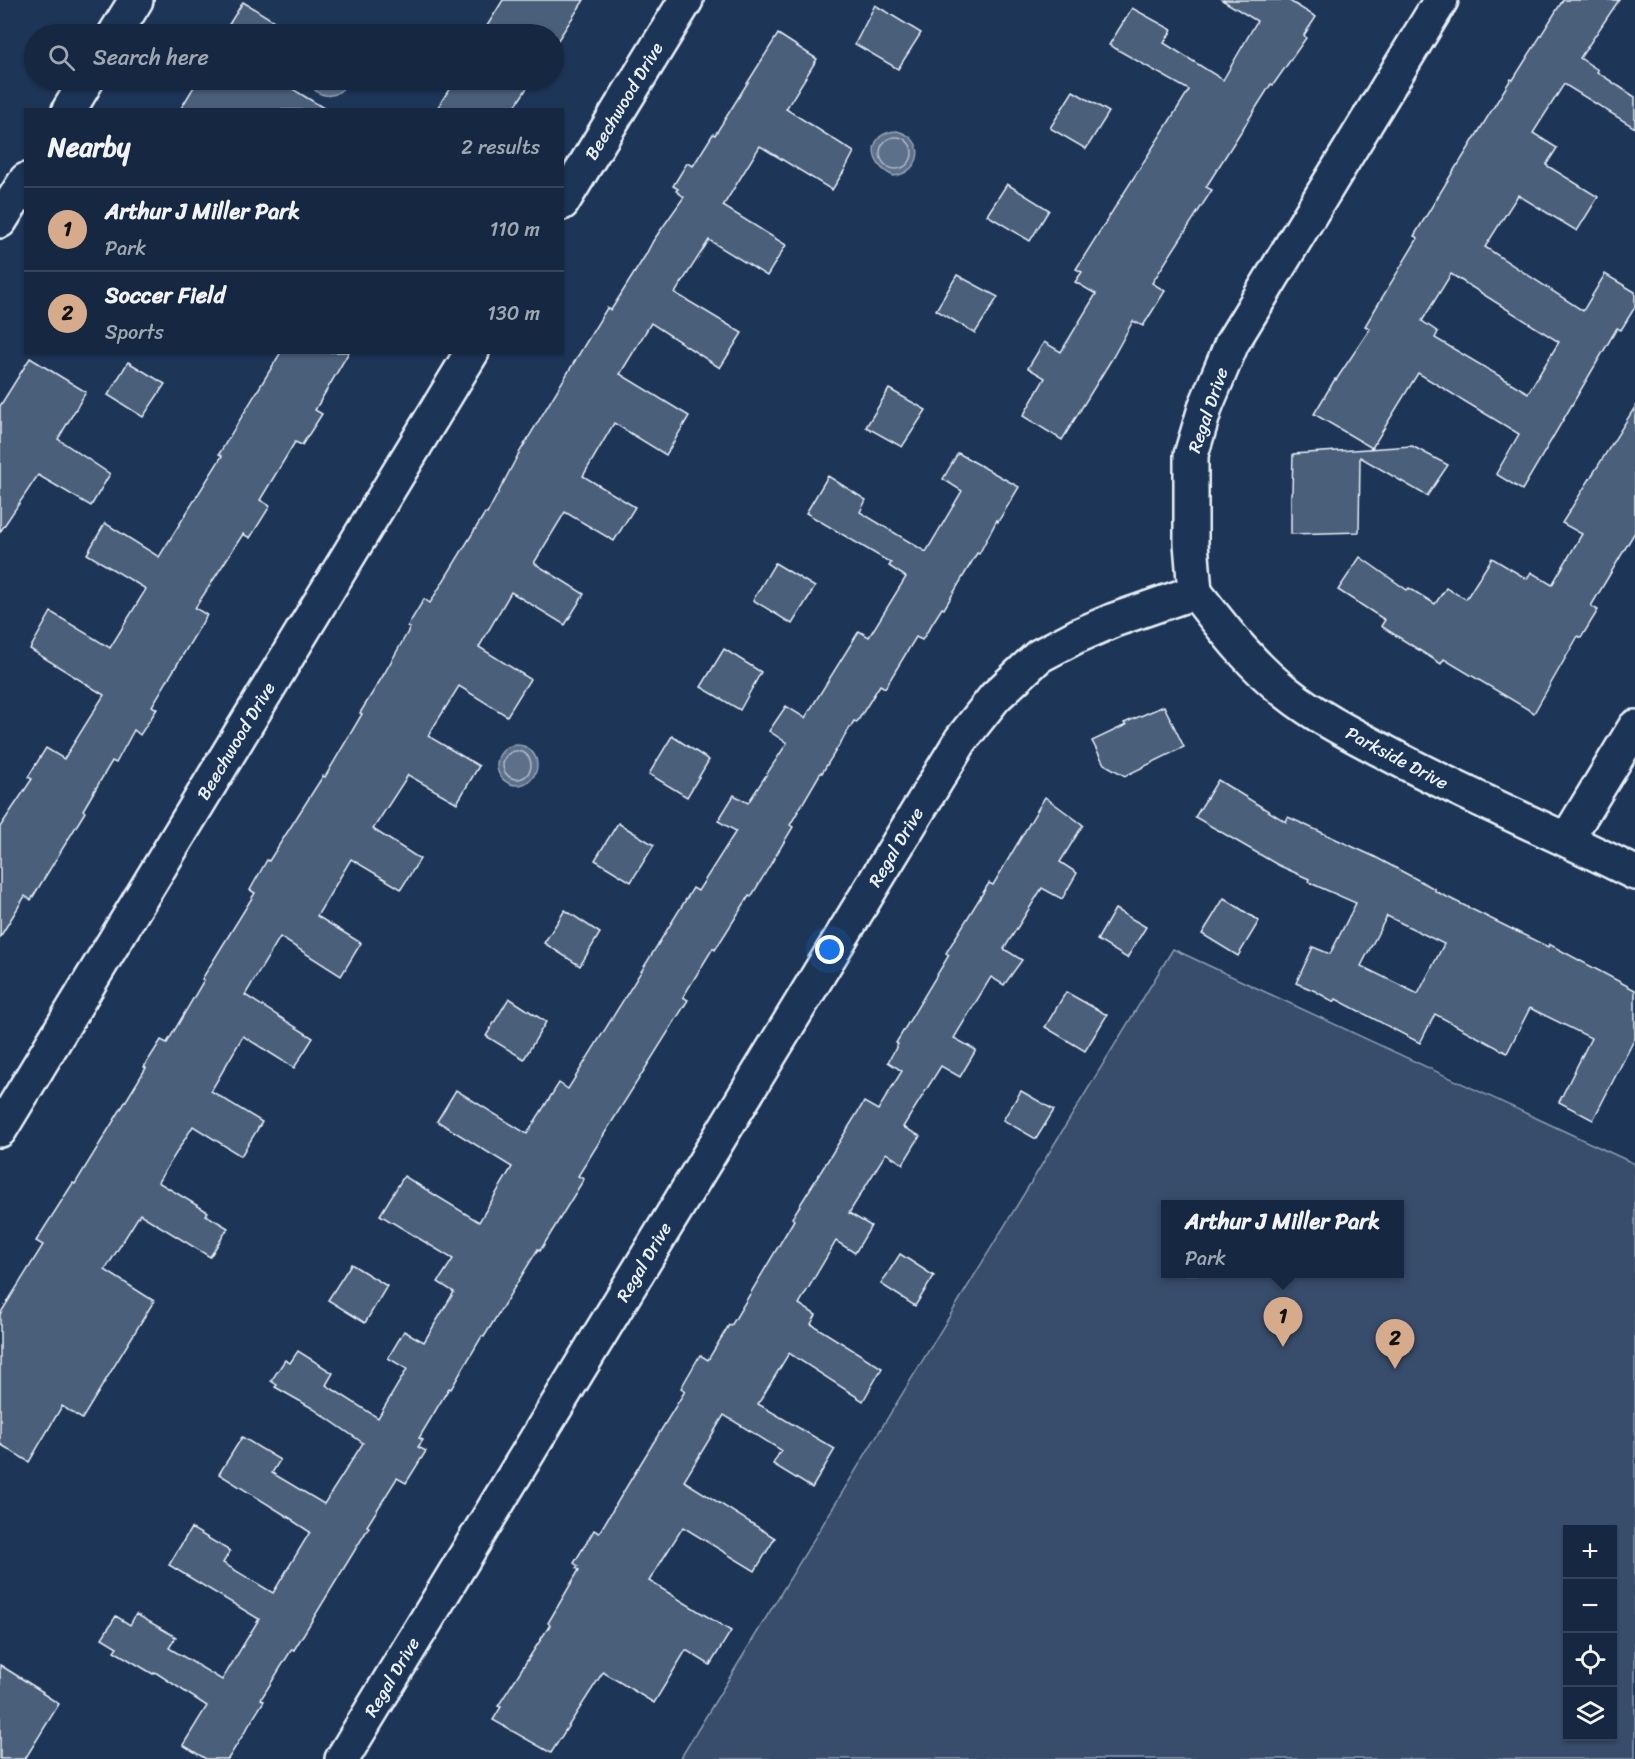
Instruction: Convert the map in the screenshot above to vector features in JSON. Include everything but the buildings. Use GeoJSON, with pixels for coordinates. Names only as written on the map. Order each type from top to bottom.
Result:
{"type":"FeatureCollection","features":[{"type":"Feature","properties":{"kind":"street"},"geometry":{"type":"LineString","coordinates":[[121,24],[136,0]]}},
{"type":"Feature","properties":{"kind":"street","name":"Beechwood Drive"},"geometry":{"type":"LineString","coordinates":[[564,200],[686,0]]}},
{"type":"Feature","properties":{"kind":"street","name":"Regal Drive"},"geometry":{"type":"LineString","coordinates":[[342,1759],[962,740],[995,697],[1040,656],[1114,620],[1195,592],[1191,543],[1191,455],[1206,405],[1232,343],[1441,0]]}},
{"type":"Feature","properties":{"kind":"street"},"geometry":{"type":"LineString","coordinates":[[70,108],[81,90]]}},
{"type":"Feature","properties":{"kind":"street"},"geometry":{"type":"LineString","coordinates":[[0,221],[24,183]]}},
{"type":"Feature","properties":{"kind":"street","name":"Beechwood Drive"},"geometry":{"type":"LineString","coordinates":[[0,1130],[471,354]]}},
{"type":"Feature","properties":{"kind":"street","name":"Parkside Drive"},"geometry":{"type":"LineString","coordinates":[[1195,592],[1234,643],[1285,692],[1319,717],[1434,778],[1635,873]]}},
{"type":"Feature","properties":{"kind":"street"},"geometry":{"type":"LineString","coordinates":[[1567,839],[1635,727]]}},
{"type":"Feature","properties":{"kind":"shaded area"},"geometry":{"type":"Polygon","coordinates":[[[1173,949],[1635,1164],[1635,1759],[680,1759],[1173,949]]]}},
{"type":"Feature","properties":{"kind":"water"},"geometry":{"type":"Polygon","coordinates":[[[315,90],[341,90],[334,95],[315,90]]]}},
{"type":"Feature","properties":{"kind":"water"},"geometry":{"type":"Polygon","coordinates":[[[897,131],[914,141],[918,155],[911,168],[894,176],[879,164],[874,150],[880,137],[897,131]]]}},
{"type":"Feature","properties":{"kind":"water"},"geometry":{"type":"Polygon","coordinates":[[[517,745],[531,751],[537,765],[531,779],[517,785],[503,779],[497,765],[503,751],[517,745]]]}},
{"type":"Feature","properties":{"kind":"place","name":"Arthur J Miller Park"},"geometry":{"type":"Point","coordinates":[1283,1347]}},
{"type":"Feature","properties":{"kind":"place","name":"Soccer Field"},"geometry":{"type":"Point","coordinates":[1395,1369]}}]}
